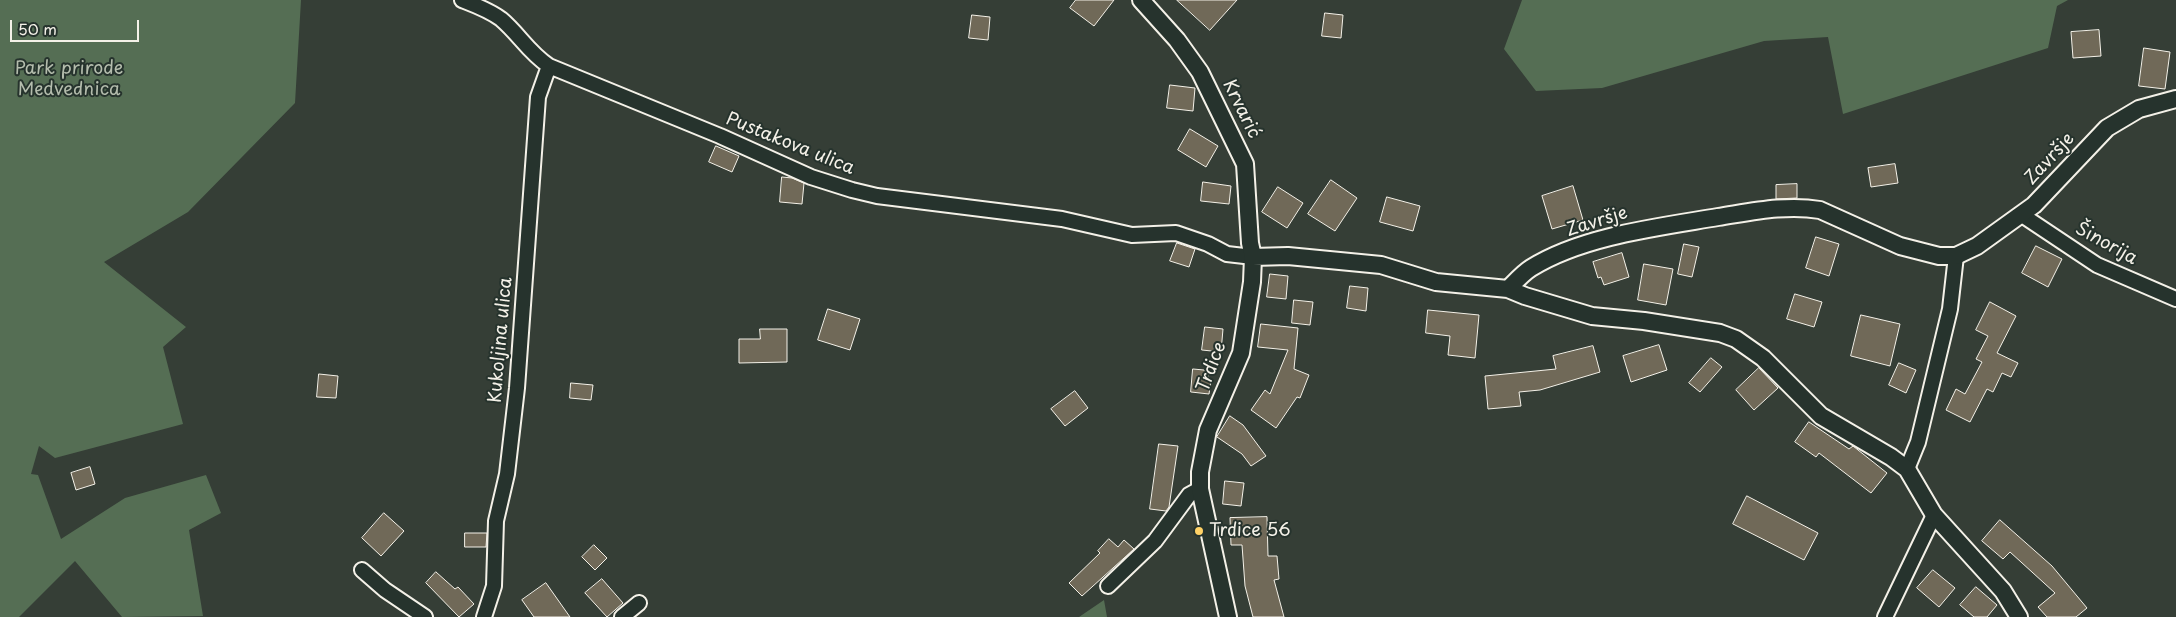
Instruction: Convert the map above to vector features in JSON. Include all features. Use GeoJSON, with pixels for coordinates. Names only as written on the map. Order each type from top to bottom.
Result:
{"type":"FeatureCollection","features":[{"type":"Feature","properties":{"kind":"street","name":"Pustakova ulica"},"geometry":{"type":"LineString","coordinates":[[462,0],[487,10],[500,18],[534,56],[549,66],[729,140],[811,177],[876,196],[1062,219],[1132,235],[1176,232],[1208,244],[1227,254],[1253,257]]}},
{"type":"Feature","properties":{"kind":"street","name":"Krvarić"},"geometry":{"type":"LineString","coordinates":[[1142,0],[1177,40],[1200,72],[1245,164],[1250,243],[1253,257]]}},
{"type":"Feature","properties":{"kind":"street","name":"Kukoljina ulica"},"geometry":{"type":"LineString","coordinates":[[484,617],[494,586],[496,521],[507,474],[517,388],[538,97],[549,66]]}},
{"type":"Feature","properties":{"kind":"street","name":"Završje"},"geometry":{"type":"LineString","coordinates":[[1508,288],[1530,268],[1571,250],[1621,234],[1771,209],[1807,207],[1820,210],[1900,246],[1939,256],[1956,256],[1977,246],[2022,215],[2050,190],[2108,128],[2139,109],[2176,99]]}},
{"type":"Feature","properties":{"kind":"street","name":"Šinorija"},"geometry":{"type":"LineString","coordinates":[[2022,215],[2097,265],[2176,299]]}},
{"type":"Feature","properties":{"kind":"street"},"geometry":{"type":"LineString","coordinates":[[1253,257],[1288,256],[1381,265],[1436,282],[1508,288],[1525,296],[1592,316],[1664,324],[1720,333],[1736,339],[1762,358],[1821,416],[1891,457],[1907,469],[1934,515],[2003,591],[2019,617]]}},
{"type":"Feature","properties":{"kind":"street"},"geometry":{"type":"LineString","coordinates":[[1907,469],[1918,442],[1950,309],[1956,256]]}},
{"type":"Feature","properties":{"kind":"street","name":"Trdice"},"geometry":{"type":"LineString","coordinates":[[1228,617],[1200,489],[1200,472],[1208,430],[1241,354],[1252,282],[1253,257]]}},
{"type":"Feature","properties":{"kind":"street"},"geometry":{"type":"LineString","coordinates":[[1108,586],[1155,541],[1189,495],[1200,489]]}},
{"type":"Feature","properties":{"kind":"street"},"geometry":{"type":"LineString","coordinates":[[1885,617],[1934,515]]}},
{"type":"Feature","properties":{"kind":"street"},"geometry":{"type":"LineString","coordinates":[[362,570],[425,617]]}},
{"type":"Feature","properties":{"kind":"street"},"geometry":{"type":"LineString","coordinates":[[622,617],[639,603]]}},
{"type":"Feature","properties":{"kind":"green space","name":"Park prirode Medvednica"},"geometry":{"type":"Polygon","coordinates":[[[0,0],[301,0],[295,103],[188,212],[104,262],[186,327],[163,347],[183,424],[55,458],[39,446],[31,474],[38,475],[61,539],[125,498],[206,475],[221,513],[189,530],[203,616],[122,617],[75,561],[19,617],[0,617],[0,0]]]}},
{"type":"Feature","properties":{"kind":"green space"},"geometry":{"type":"Polygon","coordinates":[[[1522,0],[2068,0],[2057,6],[2048,48],[1843,114],[1828,37],[1764,41],[1602,88],[1536,91],[1504,49],[1522,0]]]}},
{"type":"Feature","properties":{"kind":"green space"},"geometry":{"type":"Polygon","coordinates":[[[1104,600],[1107,617],[1079,617],[1104,600]]]}},
{"type":"Feature","properties":{"kind":"building"},"geometry":{"type":"Polygon","coordinates":[[[1076,0],[1114,0],[1094,26],[1070,8],[1076,0]]]}},
{"type":"Feature","properties":{"kind":"building"},"geometry":{"type":"Polygon","coordinates":[[[1177,0],[1237,0],[1210,30],[1177,0]]]}},
{"type":"Feature","properties":{"kind":"building"},"geometry":{"type":"Polygon","coordinates":[[[1325,13],[1343,15],[1341,38],[1322,36],[1325,13]]]}},
{"type":"Feature","properties":{"kind":"building"},"geometry":{"type":"Polygon","coordinates":[[[972,15],[990,17],[988,40],[969,38],[972,15]]]}},
{"type":"Feature","properties":{"kind":"building"},"geometry":{"type":"Polygon","coordinates":[[[2099,30],[2101,56],[2073,58],[2071,32],[2099,30]]]}},
{"type":"Feature","properties":{"kind":"building"},"geometry":{"type":"Polygon","coordinates":[[[2144,48],[2170,52],[2165,89],[2139,86],[2144,48]]]}},
{"type":"Feature","properties":{"kind":"building"},"geometry":{"type":"Polygon","coordinates":[[[1170,85],[1195,88],[1193,111],[1167,108],[1170,85]]]}},
{"type":"Feature","properties":{"kind":"building"},"geometry":{"type":"Polygon","coordinates":[[[1190,129],[1218,146],[1206,167],[1178,150],[1190,129]]]}},
{"type":"Feature","properties":{"kind":"building"},"geometry":{"type":"Polygon","coordinates":[[[716,146],[739,156],[732,172],[709,162],[716,146]]]}},
{"type":"Feature","properties":{"kind":"building"},"geometry":{"type":"Polygon","coordinates":[[[1895,164],[1898,183],[1871,187],[1868,168],[1895,164]]]}},
{"type":"Feature","properties":{"kind":"building"},"geometry":{"type":"Polygon","coordinates":[[[782,177],[792,178],[804,183],[802,204],[780,202],[782,177]]]}},
{"type":"Feature","properties":{"kind":"building"},"geometry":{"type":"Polygon","coordinates":[[[1331,180],[1357,198],[1335,231],[1308,214],[1331,180]]]}},
{"type":"Feature","properties":{"kind":"building"},"geometry":{"type":"Polygon","coordinates":[[[1203,182],[1231,186],[1229,204],[1201,201],[1203,182]]]}},
{"type":"Feature","properties":{"kind":"building"},"geometry":{"type":"Polygon","coordinates":[[[1797,184],[1797,198],[1776,199],[1776,185],[1797,184]]]}},
{"type":"Feature","properties":{"kind":"building"},"geometry":{"type":"Polygon","coordinates":[[[1573,186],[1583,220],[1552,229],[1542,196],[1573,186]]]}},
{"type":"Feature","properties":{"kind":"building"},"geometry":{"type":"Polygon","coordinates":[[[1278,187],[1303,203],[1287,228],[1262,212],[1278,187]]]}},
{"type":"Feature","properties":{"kind":"building"},"geometry":{"type":"Polygon","coordinates":[[[1387,197],[1420,206],[1413,231],[1380,222],[1387,197]]]}},
{"type":"Feature","properties":{"kind":"building"},"geometry":{"type":"Polygon","coordinates":[[[1816,237],[1839,244],[1829,276],[1806,268],[1816,237]]]}},
{"type":"Feature","properties":{"kind":"building"},"geometry":{"type":"Polygon","coordinates":[[[1177,243],[1195,249],[1189,267],[1170,261],[1177,243]]]}},
{"type":"Feature","properties":{"kind":"building"},"geometry":{"type":"Polygon","coordinates":[[[1684,244],[1699,247],[1692,277],[1678,274],[1684,244]]]}},
{"type":"Feature","properties":{"kind":"building"},"geometry":{"type":"Polygon","coordinates":[[[2036,246],[2062,259],[2048,287],[2022,273],[2036,246]]]}},
{"type":"Feature","properties":{"kind":"building"},"geometry":{"type":"Polygon","coordinates":[[[1622,253],[1629,277],[1604,285],[1601,277],[1598,278],[1593,262],[1622,253]]]}},
{"type":"Feature","properties":{"kind":"building"},"geometry":{"type":"Polygon","coordinates":[[[1644,264],[1673,269],[1666,305],[1638,300],[1644,264]]]}},
{"type":"Feature","properties":{"kind":"building"},"geometry":{"type":"Polygon","coordinates":[[[1270,274],[1288,276],[1286,299],[1267,297],[1270,274]]]}},
{"type":"Feature","properties":{"kind":"building"},"geometry":{"type":"Polygon","coordinates":[[[1350,286],[1368,288],[1366,311],[1347,308],[1350,286]]]}},
{"type":"Feature","properties":{"kind":"building"},"geometry":{"type":"Polygon","coordinates":[[[1795,294],[1822,302],[1814,327],[1787,319],[1795,294]]]}},
{"type":"Feature","properties":{"kind":"building"},"geometry":{"type":"Polygon","coordinates":[[[1294,300],[1313,302],[1310,325],[1292,323],[1294,300]]]}},
{"type":"Feature","properties":{"kind":"building"},"geometry":{"type":"Polygon","coordinates":[[[1990,302],[2016,316],[1997,353],[2018,363],[2011,377],[2002,373],[1993,392],[1987,389],[1970,422],[1946,410],[1956,389],[1965,394],[1982,362],[1976,359],[1988,336],[1976,330],[1990,302]]]}},
{"type":"Feature","properties":{"kind":"building"},"geometry":{"type":"Polygon","coordinates":[[[828,309],[860,319],[850,350],[818,340],[828,309]]]}},
{"type":"Feature","properties":{"kind":"building"},"geometry":{"type":"Polygon","coordinates":[[[1428,310],[1479,315],[1475,358],[1448,355],[1450,336],[1426,333],[1428,310]]]}},
{"type":"Feature","properties":{"kind":"building"},"geometry":{"type":"Polygon","coordinates":[[[1861,315],[1900,324],[1890,366],[1851,356],[1861,315]]]}},
{"type":"Feature","properties":{"kind":"building"},"geometry":{"type":"Polygon","coordinates":[[[1261,324],[1298,328],[1294,369],[1309,375],[1300,398],[1297,397],[1276,428],[1251,410],[1265,390],[1270,394],[1288,350],[1258,347],[1261,324]]]}},
{"type":"Feature","properties":{"kind":"building"},"geometry":{"type":"Polygon","coordinates":[[[1205,327],[1223,329],[1221,352],[1202,350],[1205,327]]]}},
{"type":"Feature","properties":{"kind":"building"},"geometry":{"type":"Polygon","coordinates":[[[760,329],[787,329],[787,362],[739,363],[739,339],[760,339],[760,329]]]}},
{"type":"Feature","properties":{"kind":"building"},"geometry":{"type":"Polygon","coordinates":[[[1659,345],[1667,370],[1631,382],[1623,356],[1659,345]]]}},
{"type":"Feature","properties":{"kind":"building"},"geometry":{"type":"Polygon","coordinates":[[[1593,346],[1600,372],[1540,390],[1519,392],[1521,406],[1488,409],[1485,376],[1556,369],[1553,356],[1593,346]]]}},
{"type":"Feature","properties":{"kind":"building"},"geometry":{"type":"Polygon","coordinates":[[[1711,358],[1722,367],[1700,392],[1689,383],[1711,358]]]}},
{"type":"Feature","properties":{"kind":"building"},"geometry":{"type":"Polygon","coordinates":[[[1899,363],[1916,370],[1906,393],[1889,385],[1899,363]]]}},
{"type":"Feature","properties":{"kind":"building"},"geometry":{"type":"Polygon","coordinates":[[[1759,368],[1778,388],[1754,410],[1736,390],[1759,368]]]}},
{"type":"Feature","properties":{"kind":"building"},"geometry":{"type":"Polygon","coordinates":[[[1193,369],[1204,370],[1211,380],[1209,394],[1191,392],[1193,369]]]}},
{"type":"Feature","properties":{"kind":"building"},"geometry":{"type":"Polygon","coordinates":[[[319,374],[338,376],[336,398],[317,397],[319,374]]]}},
{"type":"Feature","properties":{"kind":"building"},"geometry":{"type":"Polygon","coordinates":[[[571,383],[593,385],[591,400],[570,398],[571,383]]]}},
{"type":"Feature","properties":{"kind":"building"},"geometry":{"type":"Polygon","coordinates":[[[1075,391],[1088,408],[1065,426],[1051,409],[1075,391]]]}},
{"type":"Feature","properties":{"kind":"building"},"geometry":{"type":"Polygon","coordinates":[[[1230,416],[1243,425],[1266,456],[1251,466],[1242,454],[1217,437],[1230,416]]]}},
{"type":"Feature","properties":{"kind":"building"},"geometry":{"type":"Polygon","coordinates":[[[1809,422],[1849,449],[1853,446],[1887,473],[1871,493],[1819,453],[1816,457],[1795,442],[1809,422]]]}},
{"type":"Feature","properties":{"kind":"building"},"geometry":{"type":"Polygon","coordinates":[[[1159,444],[1178,446],[1169,507],[1166,511],[1150,509],[1159,444]]]}},
{"type":"Feature","properties":{"kind":"building"},"geometry":{"type":"Polygon","coordinates":[[[90,467],[95,484],[76,490],[71,473],[90,467]]]}},
{"type":"Feature","properties":{"kind":"building"},"geometry":{"type":"Polygon","coordinates":[[[1225,481],[1244,483],[1241,506],[1223,504],[1225,481]]]}},
{"type":"Feature","properties":{"kind":"building"},"geometry":{"type":"Polygon","coordinates":[[[1747,496],[1818,533],[1804,560],[1733,524],[1747,496]]]}},
{"type":"Feature","properties":{"kind":"building"},"geometry":{"type":"Polygon","coordinates":[[[384,513],[404,531],[381,556],[362,538],[384,513]]]}},
{"type":"Feature","properties":{"kind":"building"},"geometry":{"type":"Polygon","coordinates":[[[1267,517],[1268,556],[1277,556],[1279,579],[1274,580],[1284,617],[1253,617],[1245,586],[1242,545],[1231,545],[1230,518],[1267,517]]]}},
{"type":"Feature","properties":{"kind":"building"},"geometry":{"type":"Polygon","coordinates":[[[2000,520],[2052,566],[2087,608],[2076,617],[2047,617],[2038,607],[2055,593],[2010,552],[2003,559],[1982,541],[2000,520]]]}},
{"type":"Feature","properties":{"kind":"building"},"geometry":{"type":"Polygon","coordinates":[[[465,533],[487,533],[486,547],[465,547],[465,533]]]}},
{"type":"Feature","properties":{"kind":"building"},"geometry":{"type":"Polygon","coordinates":[[[1109,539],[1118,547],[1124,540],[1134,549],[1082,596],[1069,583],[1100,553],[1098,551],[1109,539]]]}},
{"type":"Feature","properties":{"kind":"building"},"geometry":{"type":"Polygon","coordinates":[[[594,545],[607,558],[595,570],[582,557],[594,545]]]}},
{"type":"Feature","properties":{"kind":"building"},"geometry":{"type":"Polygon","coordinates":[[[1933,570],[1955,588],[1939,607],[1917,588],[1933,570]]]}},
{"type":"Feature","properties":{"kind":"building"},"geometry":{"type":"Polygon","coordinates":[[[436,572],[455,589],[458,587],[474,604],[459,617],[426,583],[436,572]]]}},
{"type":"Feature","properties":{"kind":"building"},"geometry":{"type":"Polygon","coordinates":[[[602,579],[623,603],[607,617],[585,593],[602,579]]]}},
{"type":"Feature","properties":{"kind":"building"},"geometry":{"type":"Polygon","coordinates":[[[546,583],[570,617],[534,617],[522,600],[546,583]]]}},
{"type":"Feature","properties":{"kind":"building"},"geometry":{"type":"Polygon","coordinates":[[[1976,587],[1997,605],[1987,617],[1974,617],[1960,605],[1976,587]]]}},
{"type":"Feature","properties":{"kind":"place","name":"Trdice 56"},"geometry":{"type":"Point","coordinates":[1199,531]}}]}
